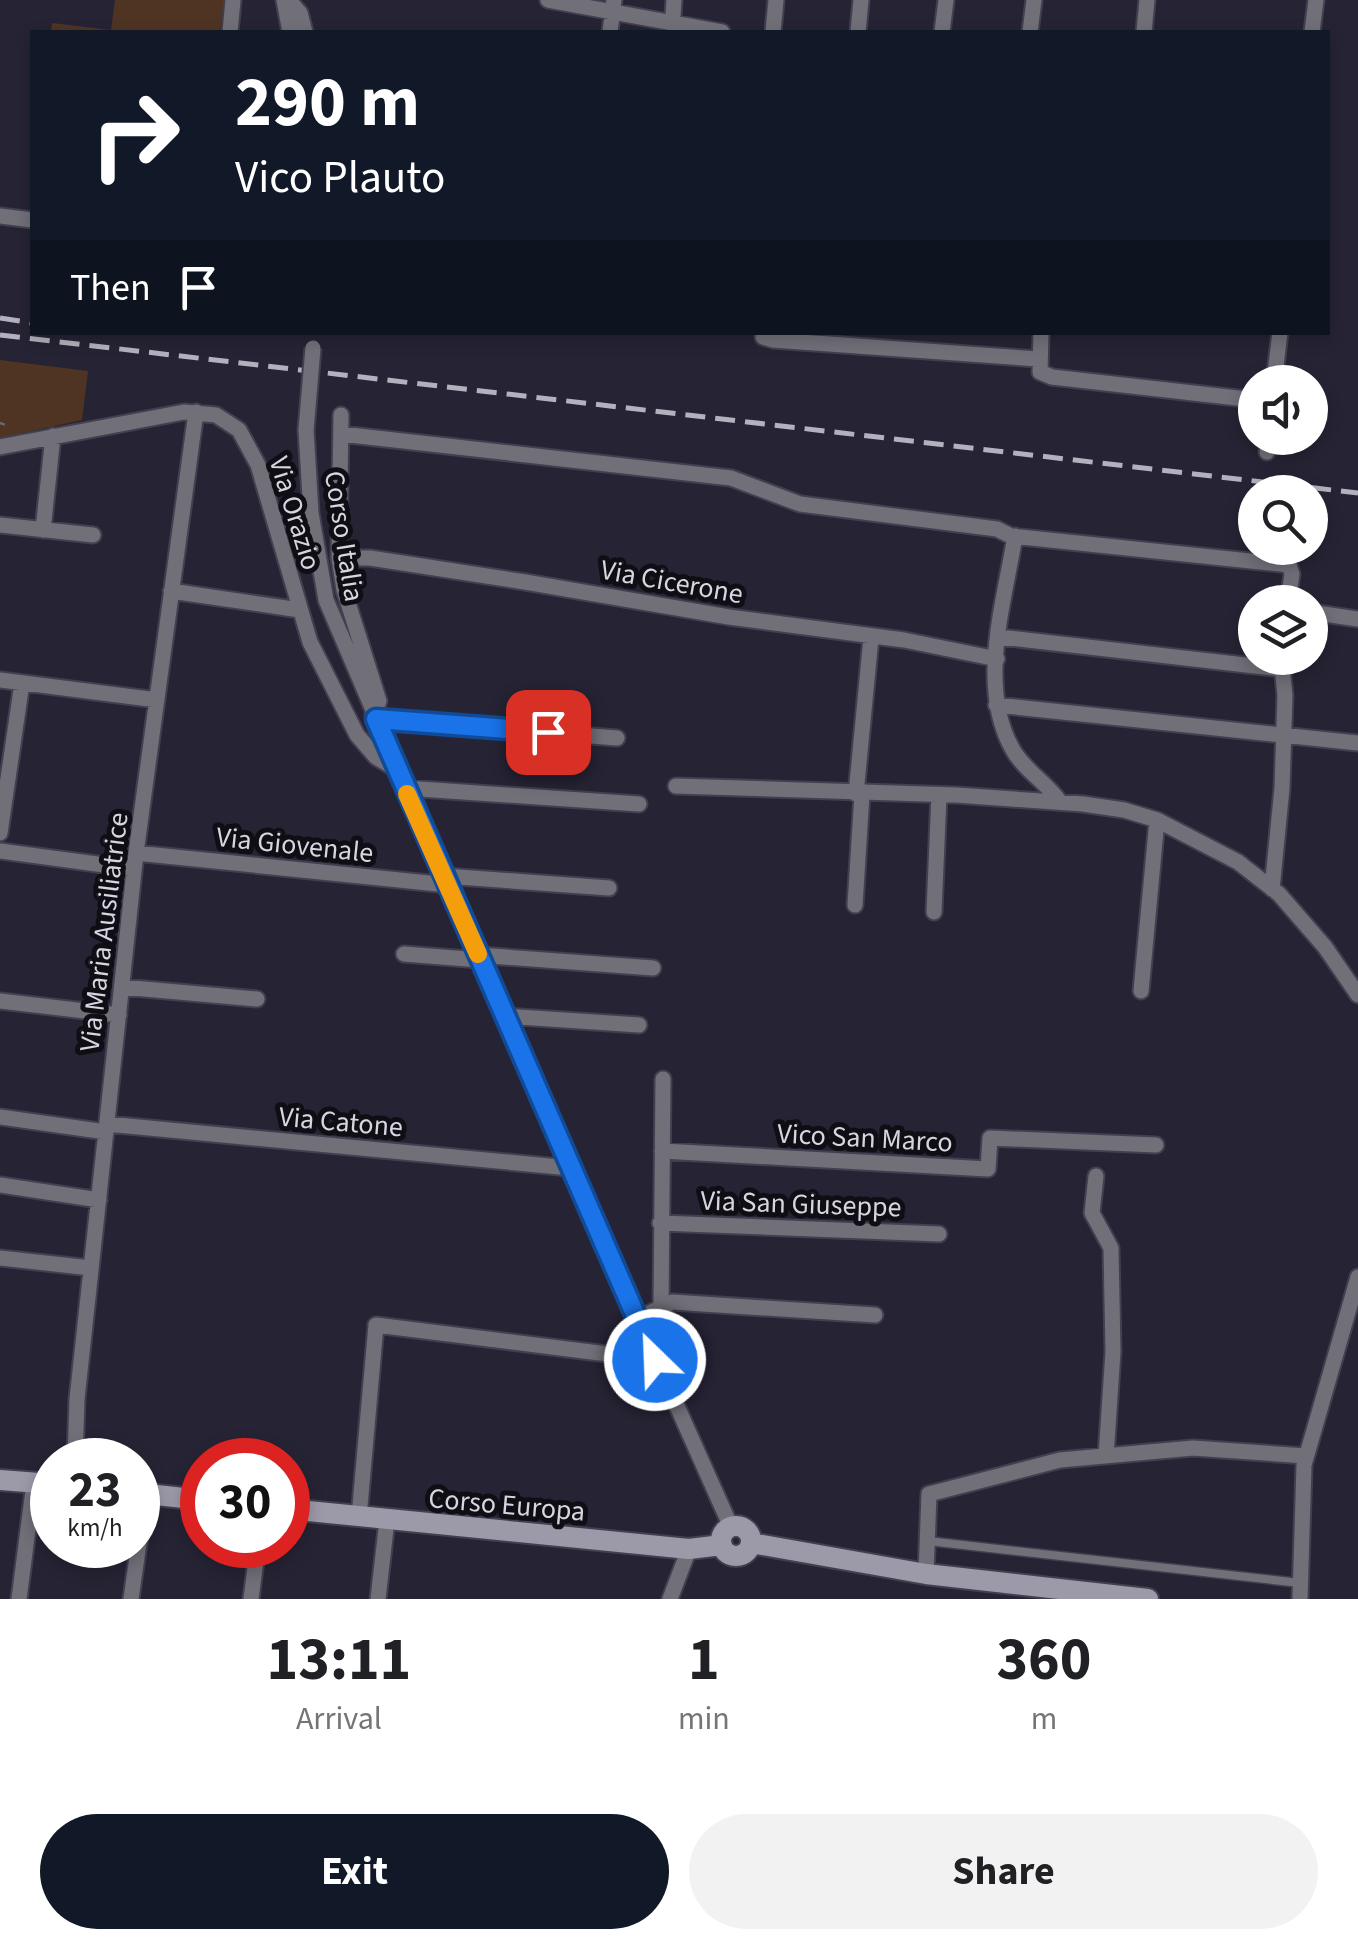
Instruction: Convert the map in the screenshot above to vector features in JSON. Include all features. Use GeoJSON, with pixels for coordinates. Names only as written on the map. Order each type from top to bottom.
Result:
{"type":"FeatureCollection","features":[{"type":"Feature","properties":{"kind":"street"},"geometry":{"type":"LineString","coordinates":[[230,30],[233,0]]}},
{"type":"Feature","properties":{"kind":"street"},"geometry":{"type":"LineString","coordinates":[[287,0],[290,30]]}},
{"type":"Feature","properties":{"kind":"street"},"geometry":{"type":"LineString","coordinates":[[287,0],[300,13],[304,30]]}},
{"type":"Feature","properties":{"kind":"street"},"geometry":{"type":"LineString","coordinates":[[548,0],[613,6],[672,28],[697,30]]}},
{"type":"Feature","properties":{"kind":"street"},"geometry":{"type":"LineString","coordinates":[[672,28],[674,0]]}},
{"type":"Feature","properties":{"kind":"street"},"geometry":{"type":"LineString","coordinates":[[773,30],[776,0]]}},
{"type":"Feature","properties":{"kind":"street"},"geometry":{"type":"LineString","coordinates":[[858,30],[861,0]]}},
{"type":"Feature","properties":{"kind":"street"},"geometry":{"type":"LineString","coordinates":[[942,30],[946,0]]}},
{"type":"Feature","properties":{"kind":"street"},"geometry":{"type":"LineString","coordinates":[[1030,30],[1034,0]]}},
{"type":"Feature","properties":{"kind":"street"},"geometry":{"type":"LineString","coordinates":[[1144,30],[1147,0]]}},
{"type":"Feature","properties":{"kind":"street"},"geometry":{"type":"LineString","coordinates":[[1312,30],[1316,0]]}},
{"type":"Feature","properties":{"kind":"street"},"geometry":{"type":"LineString","coordinates":[[0,216],[30,220]]}},
{"type":"Feature","properties":{"kind":"street"},"geometry":{"type":"LineString","coordinates":[[763,335],[773,340],[1039,366],[1052,377],[1238,398]]}},
{"type":"Feature","properties":{"kind":"street"},"geometry":{"type":"LineString","coordinates":[[1039,366],[1041,335]]}},
{"type":"Feature","properties":{"kind":"street"},"geometry":{"type":"LineString","coordinates":[[1276,365],[1280,335]]}},
{"type":"Feature","properties":{"kind":"street","name":"Corso Italia"},"geometry":{"type":"LineString","coordinates":[[314,340],[306,430],[311,512],[326,600],[655,1360],[726,1536]]}},
{"type":"Feature","properties":{"kind":"street"},"geometry":{"type":"LineString","coordinates":[[0,447],[196,412]]}},
{"type":"Feature","properties":{"kind":"street","name":"Via Maria Ausiliatrice"},"geometry":{"type":"LineString","coordinates":[[76,1438],[77,1399],[135,861],[196,412]]}},
{"type":"Feature","properties":{"kind":"street","name":"Via Orazio"},"geometry":{"type":"LineString","coordinates":[[196,412],[216,415],[239,430],[274,514],[310,642],[357,735],[376,757],[396,768]]}},
{"type":"Feature","properties":{"kind":"street"},"geometry":{"type":"LineString","coordinates":[[341,415],[338,558],[378,701],[374,716],[617,738]]}},
{"type":"Feature","properties":{"kind":"street"},"geometry":{"type":"LineString","coordinates":[[341,434],[731,478],[800,504],[997,529],[1015,536],[1289,565],[1290,585]]}},
{"type":"Feature","properties":{"kind":"street"},"geometry":{"type":"LineString","coordinates":[[43,530],[53,436]]}},
{"type":"Feature","properties":{"kind":"street"},"geometry":{"type":"LineString","coordinates":[[0,525],[93,535]]}},
{"type":"Feature","properties":{"kind":"street"},"geometry":{"type":"LineString","coordinates":[[1015,536],[997,659],[996,705],[1016,754],[1060,802]]}},
{"type":"Feature","properties":{"kind":"street","name":"Via Cicerone"},"geometry":{"type":"LineString","coordinates":[[338,558],[370,558],[871,638],[904,640],[997,659]]}},
{"type":"Feature","properties":{"kind":"street"},"geometry":{"type":"LineString","coordinates":[[171,591],[300,610]]}},
{"type":"Feature","properties":{"kind":"street"},"geometry":{"type":"LineString","coordinates":[[1328,615],[1358,619]]}},
{"type":"Feature","properties":{"kind":"street"},"geometry":{"type":"LineString","coordinates":[[1000,637],[1238,659]]}},
{"type":"Feature","properties":{"kind":"street"},"geometry":{"type":"LineString","coordinates":[[855,904],[871,638]]}},
{"type":"Feature","properties":{"kind":"street"},"geometry":{"type":"LineString","coordinates":[[1272,889],[1280,833],[1282,675]]}},
{"type":"Feature","properties":{"kind":"street"},"geometry":{"type":"LineString","coordinates":[[0,680],[156,700]]}},
{"type":"Feature","properties":{"kind":"street"},"geometry":{"type":"LineString","coordinates":[[0,834],[22,683]]}},
{"type":"Feature","properties":{"kind":"street"},"geometry":{"type":"LineString","coordinates":[[996,705],[1358,743]]}},
{"type":"Feature","properties":{"kind":"street"},"geometry":{"type":"LineString","coordinates":[[676,786],[1060,802],[1124,810],[1158,820],[1238,862],[1272,889],[1325,947],[1358,995]]}},
{"type":"Feature","properties":{"kind":"street"},"geometry":{"type":"LineString","coordinates":[[405,788],[639,804]]}},
{"type":"Feature","properties":{"kind":"street"},"geometry":{"type":"LineString","coordinates":[[934,912],[940,795]]}},
{"type":"Feature","properties":{"kind":"street"},"geometry":{"type":"LineString","coordinates":[[1141,991],[1158,820]]}},
{"type":"Feature","properties":{"kind":"street","name":"Via Giovenale"},"geometry":{"type":"LineString","coordinates":[[0,851],[608,888]]}},
{"type":"Feature","properties":{"kind":"street"},"geometry":{"type":"LineString","coordinates":[[404,954],[653,968]]}},
{"type":"Feature","properties":{"kind":"street"},"geometry":{"type":"LineString","coordinates":[[122,987],[257,999]]}},
{"type":"Feature","properties":{"kind":"street"},"geometry":{"type":"LineString","coordinates":[[0,1002],[118,1015]]}},
{"type":"Feature","properties":{"kind":"street"},"geometry":{"type":"LineString","coordinates":[[504,1016],[639,1025]]}},
{"type":"Feature","properties":{"kind":"street"},"geometry":{"type":"LineString","coordinates":[[661,1307],[663,1079]]}},
{"type":"Feature","properties":{"kind":"street","name":"Via Catone"},"geometry":{"type":"LineString","coordinates":[[0,1118],[570,1168]]}},
{"type":"Feature","properties":{"kind":"street","name":"Vico San Marco"},"geometry":{"type":"LineString","coordinates":[[662,1151],[988,1169],[990,1138],[1156,1145]]}},
{"type":"Feature","properties":{"kind":"street"},"geometry":{"type":"LineString","coordinates":[[1096,1176],[1092,1214],[1111,1248],[1113,1352],[1106,1456]]}},
{"type":"Feature","properties":{"kind":"street"},"geometry":{"type":"LineString","coordinates":[[0,1185],[98,1200]]}},
{"type":"Feature","properties":{"kind":"street","name":"Via San Giuseppe"},"geometry":{"type":"LineString","coordinates":[[660,1223],[939,1234]]}},
{"type":"Feature","properties":{"kind":"street"},"geometry":{"type":"LineString","coordinates":[[0,1258],[91,1268]]}},
{"type":"Feature","properties":{"kind":"street"},"geometry":{"type":"LineString","coordinates":[[1300,1591],[1306,1456],[1358,1277]]}},
{"type":"Feature","properties":{"kind":"street"},"geometry":{"type":"LineString","coordinates":[[637,1319],[672,1302],[875,1315]]}},
{"type":"Feature","properties":{"kind":"street"},"geometry":{"type":"LineString","coordinates":[[360,1518],[376,1325],[655,1360]]}},
{"type":"Feature","properties":{"kind":"street"},"geometry":{"type":"LineString","coordinates":[[1148,1599],[926,1574],[930,1494],[1060,1460],[1193,1448],[1306,1456]]}},
{"type":"Feature","properties":{"kind":"street"},"geometry":{"type":"LineString","coordinates":[[0,1480],[30,1483]]}},
{"type":"Feature","properties":{"kind":"street","name":"Corso Europa"},"geometry":{"type":"LineString","coordinates":[[310,1512],[688,1549],[726,1536],[727,1553],[737,1556],[746,1552],[751,1543],[926,1574]]}},
{"type":"Feature","properties":{"kind":"street"},"geometry":{"type":"LineString","coordinates":[[378,1599],[387,1520]]}},
{"type":"Feature","properties":{"kind":"street"},"geometry":{"type":"LineString","coordinates":[[19,1599],[30,1546]]}},
{"type":"Feature","properties":{"kind":"street"},"geometry":{"type":"LineString","coordinates":[[670,1599],[688,1549]]}},
{"type":"Feature","properties":{"kind":"street"},"geometry":{"type":"LineString","coordinates":[[131,1599],[134,1568]]}},
{"type":"Feature","properties":{"kind":"street"},"geometry":{"type":"LineString","coordinates":[[250,1599],[255,1568]]}},
{"type":"Feature","properties":{"kind":"lane"},"geometry":{"type":"LineString","coordinates":[[928,1540],[1300,1591]]}},
{"type":"Feature","properties":{"kind":"path"},"geometry":{"type":"LineString","coordinates":[[0,423],[6,425]]}},
{"type":"Feature","properties":{"kind":"shaded area"},"geometry":{"type":"Polygon","coordinates":[[[115,0],[224,0],[220,30],[111,30],[115,0]]]}},
{"type":"Feature","properties":{"kind":"shaded area"},"geometry":{"type":"Polygon","coordinates":[[[52,23],[111,30],[51,30],[52,23]]]}},
{"type":"Feature","properties":{"kind":"shaded area"},"geometry":{"type":"Polygon","coordinates":[[[0,360],[88,371],[82,420],[0,438],[0,360]]]}},
{"type":"Feature","properties":{"kind":"railway"},"geometry":{"type":"LineString","coordinates":[[0,318],[30,323]]}},
{"type":"Feature","properties":{"kind":"railway"},"geometry":{"type":"LineString","coordinates":[[0,335],[1358,493]]}},
{"type":"Feature","properties":{"kind":"slow traffic"},"geometry":{"type":"LineString","coordinates":[[407,794],[478,954]]}},
{"type":"Feature","properties":{"kind":"route"},"geometry":{"type":"LineString","coordinates":[[548,732],[376,719],[655,1360]]}}]}
